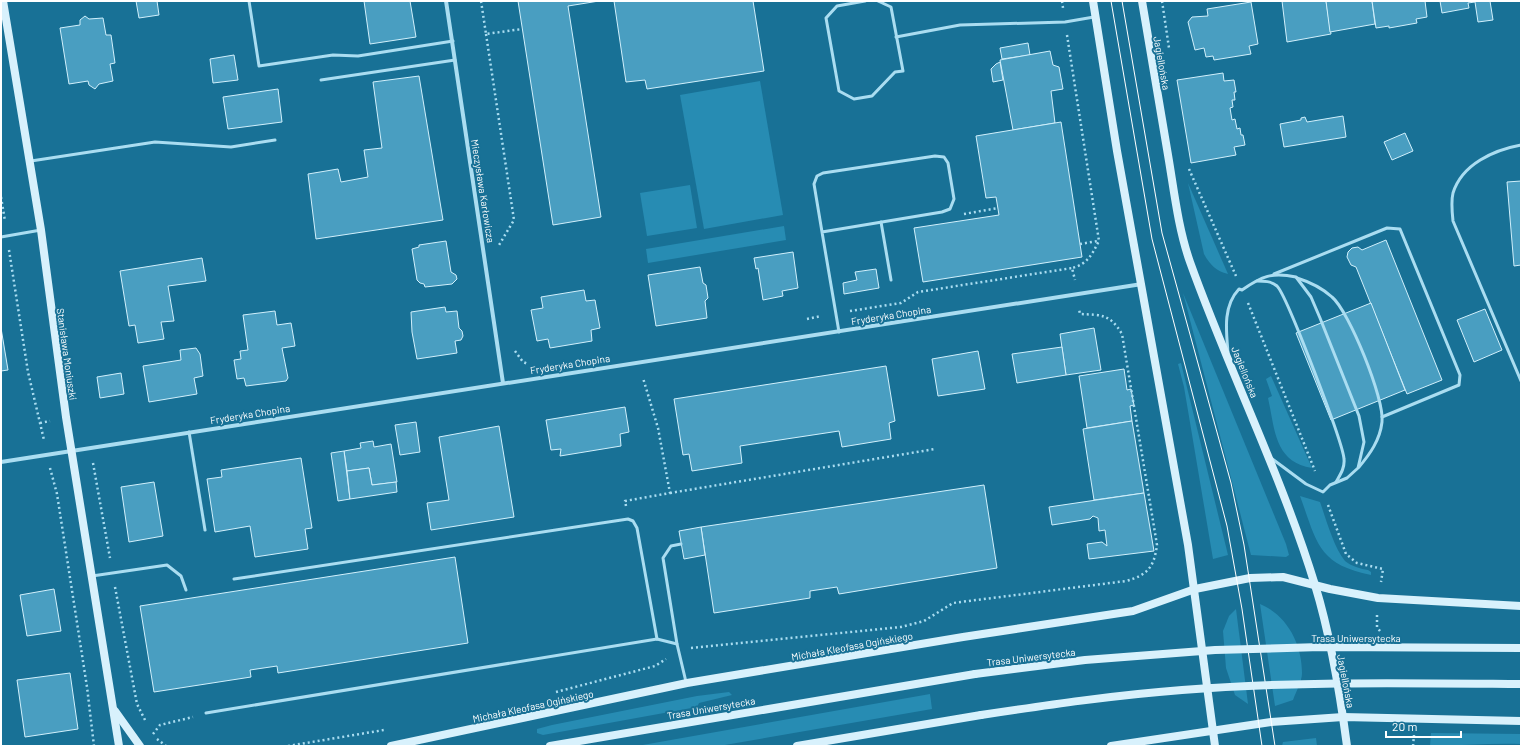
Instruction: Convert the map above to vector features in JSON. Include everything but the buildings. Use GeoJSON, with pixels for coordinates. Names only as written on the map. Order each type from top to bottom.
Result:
{"type":"FeatureCollection","features":[{"type":"Feature","properties":{"kind":"main road","name":"Stanisława Moniuszki"},"geometry":{"type":"LineString","coordinates":[[3,1],[41,230],[71,450],[119,746]]}},
{"type":"Feature","properties":{"kind":"main road"},"geometry":{"type":"LineString","coordinates":[[1093,1],[1117,151],[1143,284],[1195,589],[1215,746]]}},
{"type":"Feature","properties":{"kind":"main road","name":"Jagiellońska"},"geometry":{"type":"LineString","coordinates":[[1142,1],[1180,222],[1190,260],[1229,360],[1270,457],[1316,586],[1326,627],[1343,716],[1347,746]]}},
{"type":"Feature","properties":{"kind":"main road","name":"Michała Kleofasa Ogińskiego"},"geometry":{"type":"LineString","coordinates":[[391,746],[687,683],[963,637],[1133,611],[1195,589],[1250,578],[1283,577],[1316,586],[1378,598],[1480,605],[1521,606]]}},
{"type":"Feature","properties":{"kind":"main road","name":"Trasa Uniwersytecka"},"geometry":{"type":"LineString","coordinates":[[550,746],[975,674],[1085,660],[1223,650],[1321,647],[1521,648]]}},
{"type":"Feature","properties":{"kind":"main road"},"geometry":{"type":"LineString","coordinates":[[797,746],[1070,701],[1182,690],[1323,683],[1521,684]]}},
{"type":"Feature","properties":{"kind":"main road","name":"Stanisława Moniuszki"},"geometry":{"type":"LineString","coordinates":[[113,709],[140,746]]}},
{"type":"Feature","properties":{"kind":"main road"},"geometry":{"type":"LineString","coordinates":[[1111,746],[1271,722],[1343,716],[1521,721]]}},
{"type":"Feature","properties":{"kind":"street","name":"Mieczysława Karłowicza"},"geometry":{"type":"LineString","coordinates":[[446,1],[504,383]]}},
{"type":"Feature","properties":{"kind":"street","name":"Fryderyka Chopina"},"geometry":{"type":"LineString","coordinates":[[1,462],[1143,284]]}},
{"type":"Feature","properties":{"kind":"lane"},"geometry":{"type":"LineString","coordinates":[[249,1],[259,66],[332,56],[358,56],[452,41]]}},
{"type":"Feature","properties":{"kind":"lane"},"geometry":{"type":"LineString","coordinates":[[865,1],[837,6],[826,18],[839,91],[854,99],[872,96],[895,72],[903,71],[891,7],[878,1]]}},
{"type":"Feature","properties":{"kind":"lane"},"geometry":{"type":"LineString","coordinates":[[896,37],[960,25],[1065,22],[1096,17]]}},
{"type":"Feature","properties":{"kind":"lane"},"geometry":{"type":"LineString","coordinates":[[321,80],[455,60]]}},
{"type":"Feature","properties":{"kind":"lane"},"geometry":{"type":"LineString","coordinates":[[29,162],[155,142],[231,147],[275,140]]}},
{"type":"Feature","properties":{"kind":"lane"},"geometry":{"type":"LineString","coordinates":[[1521,145],[1504,148],[1488,155],[1475,164],[1459,181],[1453,194],[1452,210],[1453,221],[1521,381]]}},
{"type":"Feature","properties":{"kind":"lane"},"geometry":{"type":"LineString","coordinates":[[822,232],[942,212],[950,209],[954,199],[948,163],[944,157],[935,156],[823,173],[817,176],[814,184],[822,232],[836,313],[839,332]]}},
{"type":"Feature","properties":{"kind":"lane"},"geometry":{"type":"LineString","coordinates":[[881,222],[891,280]]}},
{"type":"Feature","properties":{"kind":"lane"},"geometry":{"type":"LineString","coordinates":[[1229,360],[1226,329],[1229,306],[1239,289],[1242,290],[1255,281],[1387,228],[1400,229],[1460,375],[1459,385],[1382,417]]}},
{"type":"Feature","properties":{"kind":"lane"},"geometry":{"type":"LineString","coordinates":[[1,237],[41,230]]}},
{"type":"Feature","properties":{"kind":"lane"},"geometry":{"type":"LineString","coordinates":[[1269,276],[1280,274],[1296,277],[1314,284],[1333,297],[1347,317],[1379,396],[1382,417],[1373,450],[1358,468],[1347,478],[1335,483],[1323,492],[1306,484],[1270,457]]}},
{"type":"Feature","properties":{"kind":"lane"},"geometry":{"type":"LineString","coordinates":[[1296,277],[1311,296],[1359,416],[1364,442],[1358,468]]}},
{"type":"Feature","properties":{"kind":"lane"},"geometry":{"type":"LineString","coordinates":[[1255,281],[1267,281],[1277,286],[1287,304],[1338,434],[1344,460],[1342,473],[1335,483]]}},
{"type":"Feature","properties":{"kind":"lane"},"geometry":{"type":"LineString","coordinates":[[189,432],[205,530]]}},
{"type":"Feature","properties":{"kind":"lane"},"geometry":{"type":"LineString","coordinates":[[234,579],[628,519],[633,521],[637,528],[657,639]]}},
{"type":"Feature","properties":{"kind":"lane"},"geometry":{"type":"LineString","coordinates":[[681,544],[671,546],[663,558],[677,644],[687,683]]}},
{"type":"Feature","properties":{"kind":"lane"},"geometry":{"type":"LineString","coordinates":[[92,576],[167,564],[181,576],[186,590]]}},
{"type":"Feature","properties":{"kind":"lane"},"geometry":{"type":"LineString","coordinates":[[206,713],[657,639],[677,644]]}},
{"type":"Feature","properties":{"kind":"path"},"geometry":{"type":"LineString","coordinates":[[481,1],[514,220],[499,246],[499,252]]}},
{"type":"Feature","properties":{"kind":"path"},"geometry":{"type":"LineString","coordinates":[[486,34],[522,29]]}},
{"type":"Feature","properties":{"kind":"path"},"geometry":{"type":"LineString","coordinates":[[950,209],[963,214],[998,208]]}},
{"type":"Feature","properties":{"kind":"path"},"geometry":{"type":"LineString","coordinates":[[1080,244],[1099,241]]}},
{"type":"Feature","properties":{"kind":"path"},"geometry":{"type":"LineString","coordinates":[[805,320],[836,313],[900,303],[918,292],[1072,268]]}},
{"type":"Feature","properties":{"kind":"path"},"geometry":{"type":"LineString","coordinates":[[514,347],[516,354],[524,362],[531,366]]}},
{"type":"Feature","properties":{"kind":"path"},"geometry":{"type":"LineString","coordinates":[[638,362],[658,428],[670,493]]}},
{"type":"Feature","properties":{"kind":"path"},"geometry":{"type":"LineString","coordinates":[[91,448],[112,573],[137,704],[152,736],[166,746]]}},
{"type":"Feature","properties":{"kind":"path"},"geometry":{"type":"LineString","coordinates":[[628,519],[625,501],[935,450]]}},
{"type":"Feature","properties":{"kind":"path"},"geometry":{"type":"LineString","coordinates":[[553,692],[656,666],[679,649],[901,627],[924,621],[953,603],[1126,581]]}},
{"type":"Feature","properties":{"kind":"path"},"geometry":{"type":"LineString","coordinates":[[647,641],[661,662]]}},
{"type":"Feature","properties":{"kind":"path"},"geometry":{"type":"LineString","coordinates":[[152,736],[160,725],[206,713]]}},
{"type":"Feature","properties":{"kind":"path"},"geometry":{"type":"LineString","coordinates":[[288,746],[386,730]]}},
{"type":"Feature","properties":{"kind":"shaded area"},"geometry":{"type":"Polygon","coordinates":[[[760,81],[783,215],[704,229],[680,95],[760,81]]]}},
{"type":"Feature","properties":{"kind":"shaded area"},"geometry":{"type":"Polygon","coordinates":[[[1188,183],[1228,274],[1214,267],[1204,254],[1188,183]]]}},
{"type":"Feature","properties":{"kind":"shaded area"},"geometry":{"type":"Polygon","coordinates":[[[690,185],[697,228],[647,236],[640,193],[690,185]]]}},
{"type":"Feature","properties":{"kind":"shaded area"},"geometry":{"type":"Polygon","coordinates":[[[784,226],[786,240],[648,263],[646,249],[784,226]]]}},
{"type":"Feature","properties":{"kind":"shaded area"},"geometry":{"type":"Polygon","coordinates":[[[1183,293],[1286,544],[1289,555],[1286,557],[1251,555],[1183,293]]]}},
{"type":"Feature","properties":{"kind":"shaded area"},"geometry":{"type":"Polygon","coordinates":[[[1181,363],[1228,555],[1213,559],[1184,387],[1178,364],[1181,363]]]}},
{"type":"Feature","properties":{"kind":"shaded area"},"geometry":{"type":"Polygon","coordinates":[[[1271,376],[1312,468],[1299,465],[1290,459],[1278,442],[1268,398],[1272,396],[1266,379],[1271,376]]]}},
{"type":"Feature","properties":{"kind":"shaded area"},"geometry":{"type":"Polygon","coordinates":[[[1300,496],[1320,502],[1337,549],[1345,561],[1356,567],[1368,570],[1371,572],[1371,575],[1353,570],[1329,557],[1322,549],[1316,538],[1300,496]]]}},
{"type":"Feature","properties":{"kind":"shaded area"},"geometry":{"type":"Polygon","coordinates":[[[1260,604],[1278,615],[1285,623],[1296,641],[1301,662],[1301,679],[1293,700],[1275,706],[1260,604]]]}},
{"type":"Feature","properties":{"kind":"shaded area"},"geometry":{"type":"Polygon","coordinates":[[[1236,609],[1248,704],[1235,695],[1226,668],[1223,631],[1229,616],[1236,609]]]}},
{"type":"Feature","properties":{"kind":"shaded area"},"geometry":{"type":"Polygon","coordinates":[[[729,692],[732,695],[699,703],[697,707],[543,735],[537,733],[537,729],[552,725],[697,696],[729,692]]]}},
{"type":"Feature","properties":{"kind":"shaded area"},"geometry":{"type":"Polygon","coordinates":[[[930,694],[932,709],[719,746],[637,746],[930,694]]]}},
{"type":"Feature","properties":{"kind":"shaded area"},"geometry":{"type":"Polygon","coordinates":[[[1431,733],[1521,734],[1521,744],[1430,746],[1431,733]]]}},
{"type":"Feature","properties":{"kind":"shaded area"},"geometry":{"type":"Polygon","coordinates":[[[1316,738],[1317,746],[1282,746],[1283,742],[1316,738]]]}},
{"type":"Feature","properties":{"kind":"tram line"},"geometry":{"type":"LineString","coordinates":[[1111,1],[1152,239],[1227,526],[1242,609],[1262,746]]}},
{"type":"Feature","properties":{"kind":"tram line"},"geometry":{"type":"LineString","coordinates":[[1122,1],[1162,233],[1231,483],[1244,545],[1275,746]]}}]}
